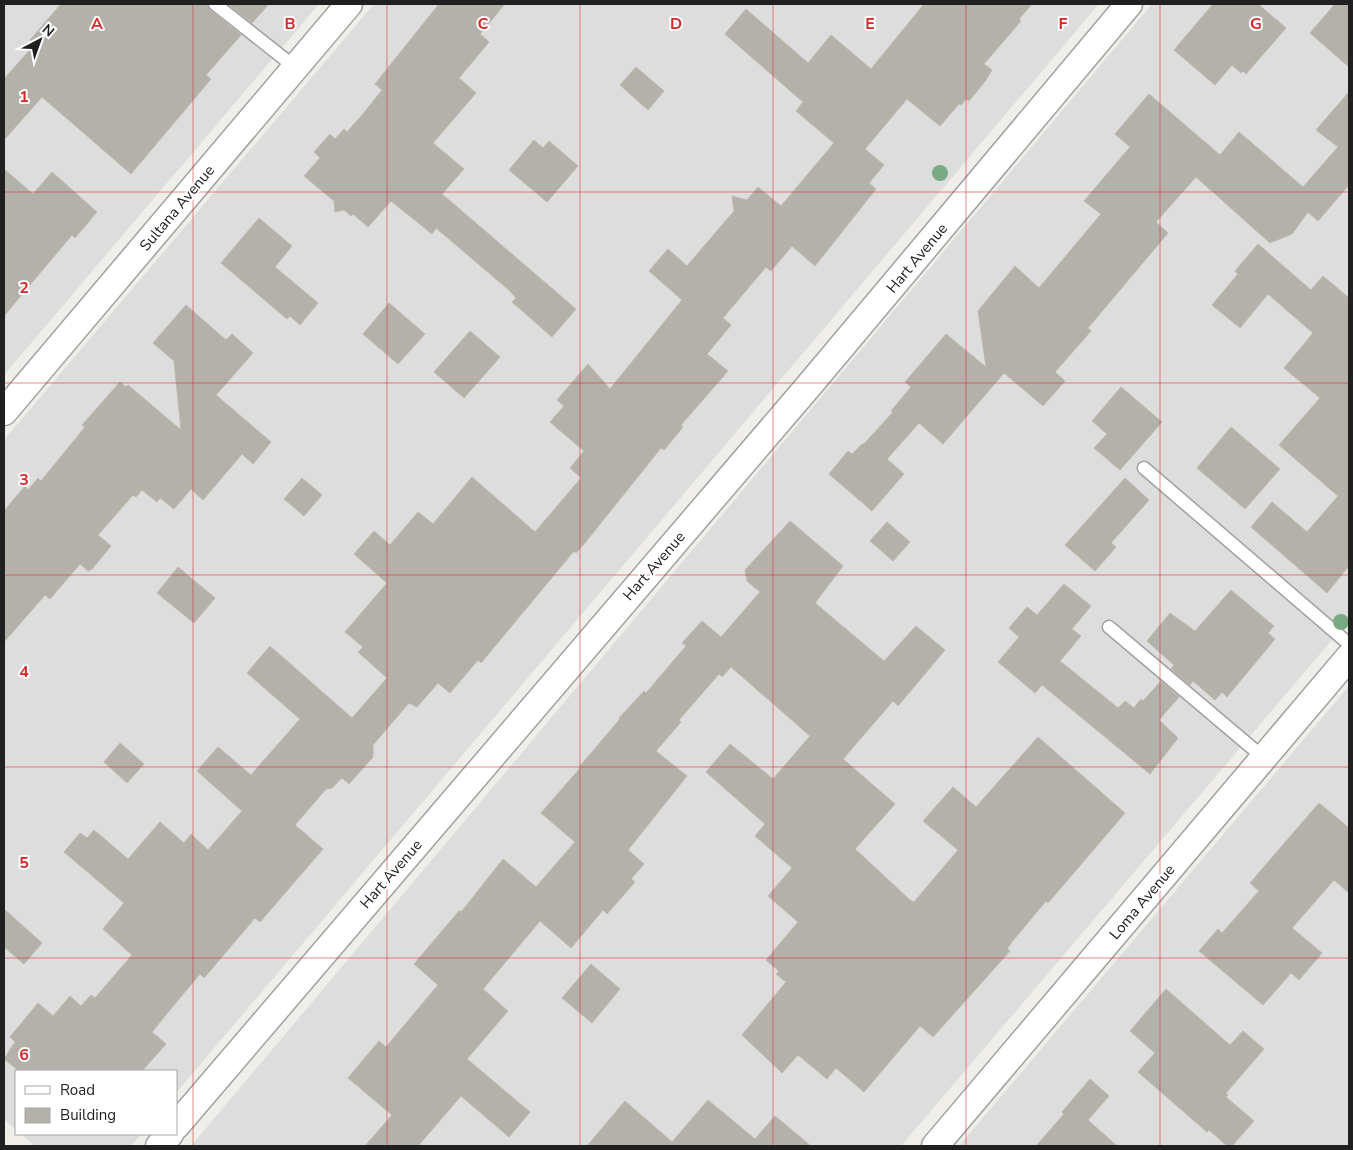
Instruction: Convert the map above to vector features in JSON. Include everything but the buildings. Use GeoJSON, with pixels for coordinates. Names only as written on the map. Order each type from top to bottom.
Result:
{"type":"FeatureCollection","features":[{"type":"Feature","properties":{"kind":"street","name":"Sultana Avenue"},"geometry":{"type":"LineString","coordinates":[[4,412],[349,4]]}},
{"type":"Feature","properties":{"kind":"street","name":"Hart Avenue"},"geometry":{"type":"LineString","coordinates":[[178,1124],[812,382],[1129,4]]}},
{"type":"Feature","properties":{"kind":"street","name":"Loma Avenue"},"geometry":{"type":"LineString","coordinates":[[934,1146],[1349,657]]}},
{"type":"Feature","properties":{"kind":"street"},"geometry":{"type":"LineString","coordinates":[[159,1146],[169,1135]]}},
{"type":"Feature","properties":{"kind":"lane"},"geometry":{"type":"LineString","coordinates":[[215,4],[296,68]]}},
{"type":"Feature","properties":{"kind":"lane"},"geometry":{"type":"LineString","coordinates":[[1144,468],[1349,644]]}},
{"type":"Feature","properties":{"kind":"lane"},"geometry":{"type":"LineString","coordinates":[[1109,627],[1264,758]]}},
{"type":"Feature","properties":{"kind":"shaded area"},"geometry":{"type":"Polygon","coordinates":[[[4,4],[319,4],[4,375],[4,4]]]}},
{"type":"Feature","properties":{"kind":"shaded area"},"geometry":{"type":"Polygon","coordinates":[[[374,4],[1099,4],[178,1091],[178,1070],[15,1070],[15,1129],[4,1119],[4,440],[374,4]]]}},
{"type":"Feature","properties":{"kind":"shaded area"},"geometry":{"type":"Polygon","coordinates":[[[1152,4],[1349,4],[1349,620],[901,1146],[191,1146],[1152,4]]]}},
{"type":"Feature","properties":{"kind":"shaded area"},"geometry":{"type":"Polygon","coordinates":[[[1349,686],[1349,1146],[959,1146],[1349,686]]]}},
{"type":"Feature","properties":{"kind":"shaded area"},"geometry":{"type":"Polygon","coordinates":[[[22,1135],[141,1135],[131,1146],[35,1146],[22,1135]]]}}]}
